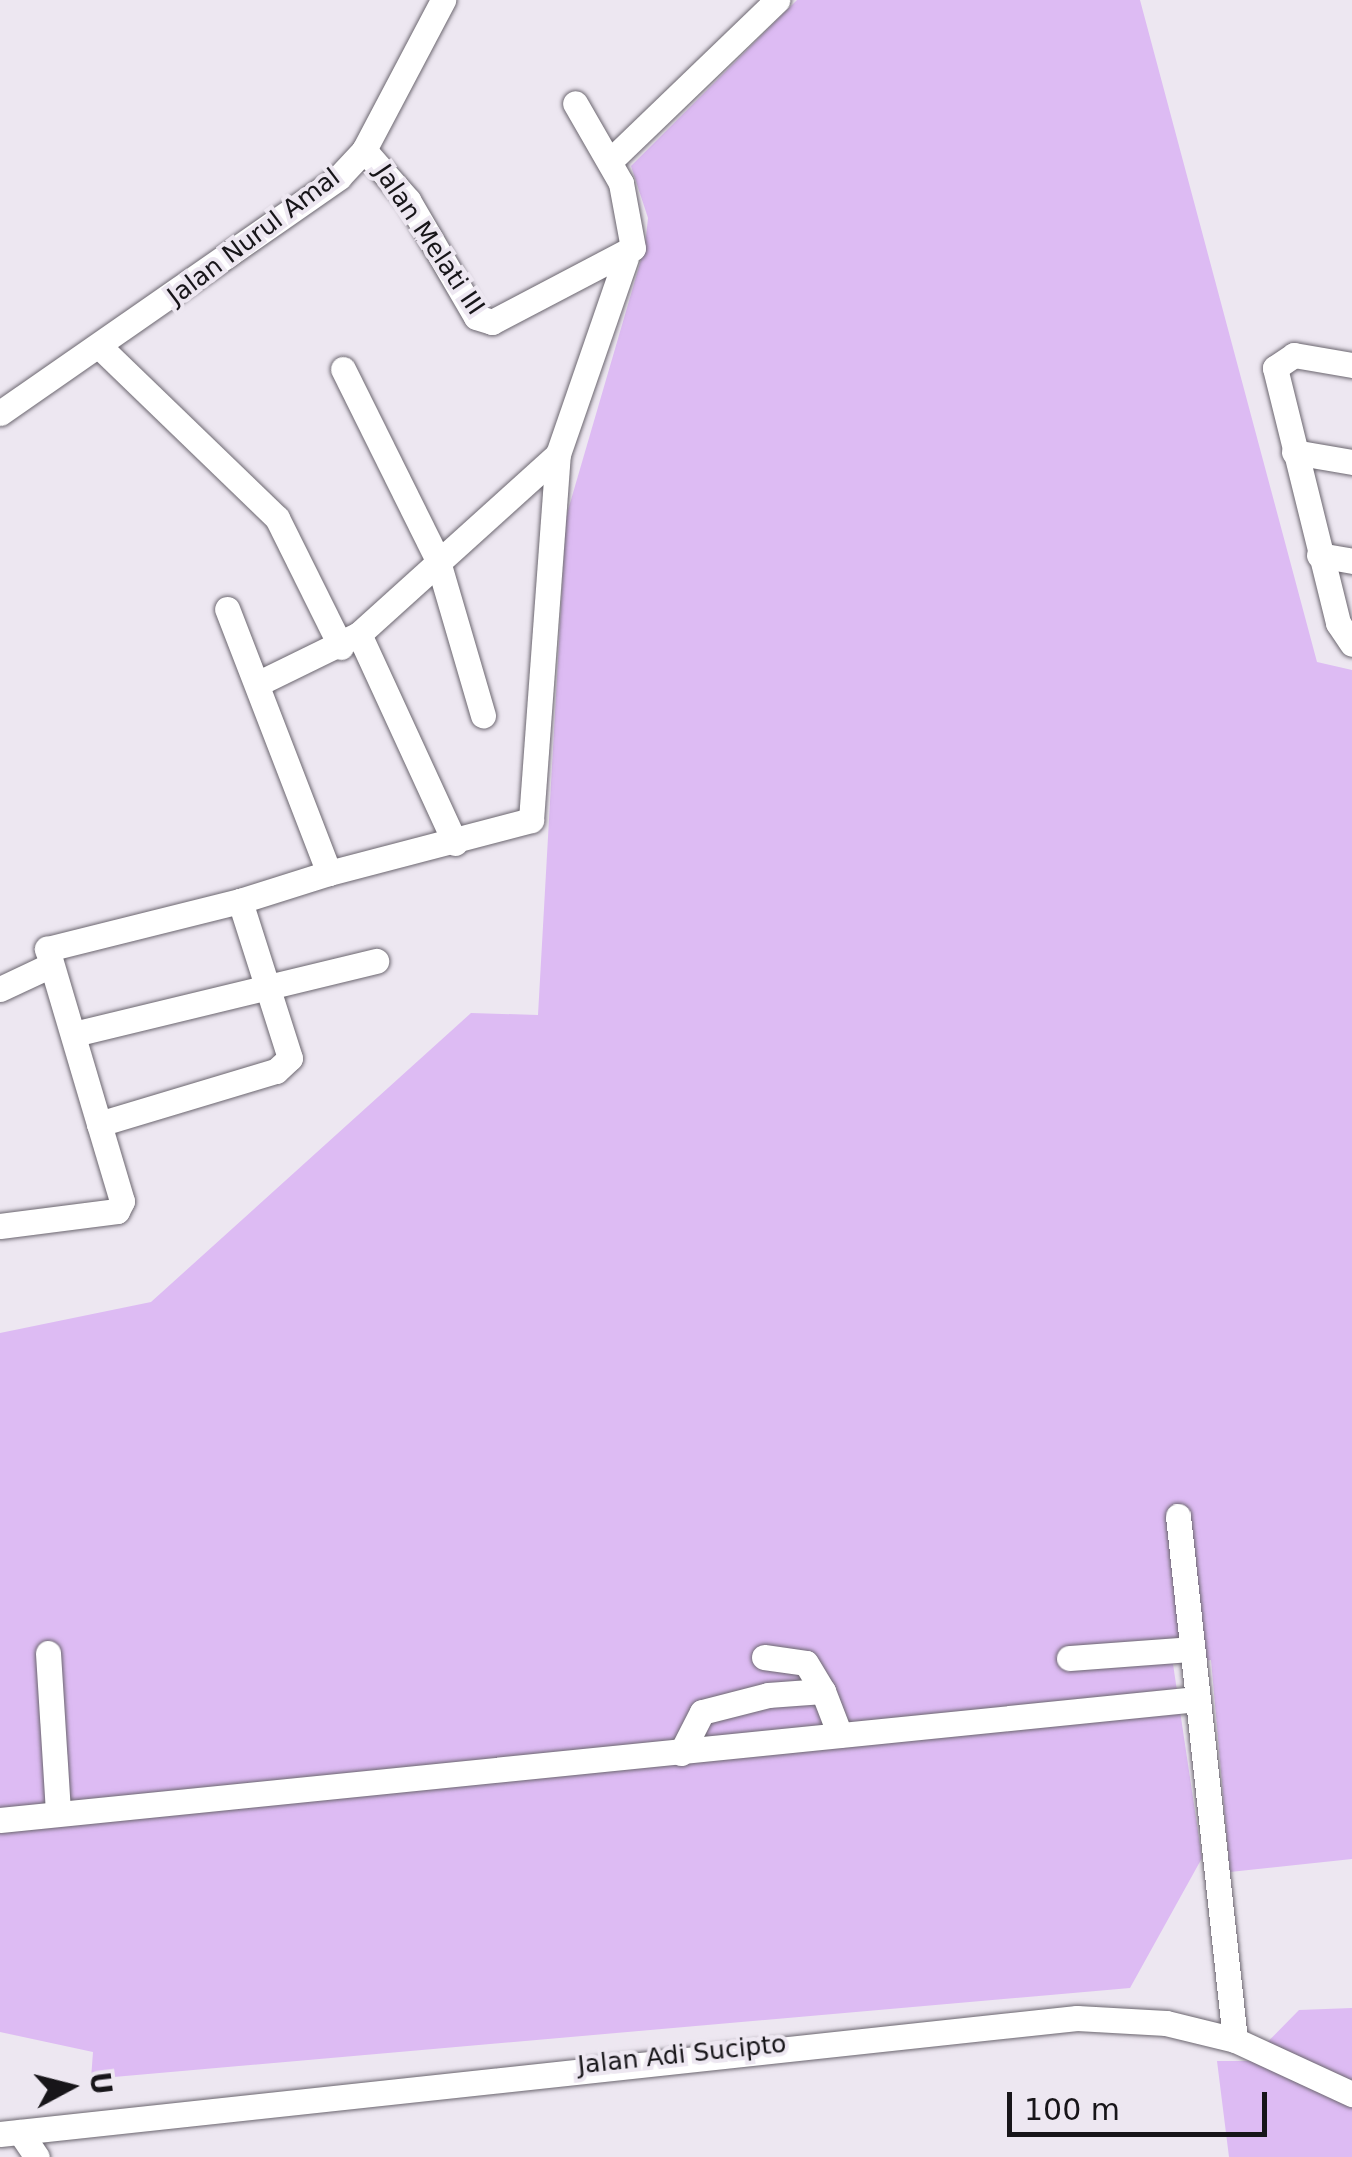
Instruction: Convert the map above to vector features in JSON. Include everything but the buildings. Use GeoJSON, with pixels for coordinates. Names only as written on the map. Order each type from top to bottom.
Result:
{"type":"FeatureCollection","features":[{"type":"Feature","properties":{"kind":"street","name":"Jalan Nurul Amal"},"geometry":{"type":"LineString","coordinates":[[0,413],[102,348],[364,150],[443,0]]}},
{"type":"Feature","properties":{"kind":"street"},"geometry":{"type":"LineString","coordinates":[[610,160],[777,0]]}},
{"type":"Feature","properties":{"kind":"street"},"geometry":{"type":"LineString","coordinates":[[0,1226],[116,1212],[122,1201],[74,1034],[47,967],[53,947],[240,901],[329,873],[514,831],[533,813],[558,454],[634,226],[610,160],[575,104]]}},
{"type":"Feature","properties":{"kind":"street","name":"Jalan Melati III"},"geometry":{"type":"LineString","coordinates":[[364,150],[400,188],[482,322],[626,258]]}},
{"type":"Feature","properties":{"kind":"street"},"geometry":{"type":"LineString","coordinates":[[102,348],[277,518],[350,641],[455,843]]}},
{"type":"Feature","properties":{"kind":"street"},"geometry":{"type":"LineString","coordinates":[[1352,365],[1280,359],[1294,452],[1320,555],[1352,644]]}},
{"type":"Feature","properties":{"kind":"street"},"geometry":{"type":"LineString","coordinates":[[344,369],[437,558],[483,716]]}},
{"type":"Feature","properties":{"kind":"street"},"geometry":{"type":"LineString","coordinates":[[1294,452],[1352,462]]}},
{"type":"Feature","properties":{"kind":"street"},"geometry":{"type":"LineString","coordinates":[[259,683],[350,641],[437,558],[558,454]]}},
{"type":"Feature","properties":{"kind":"street"},"geometry":{"type":"LineString","coordinates":[[1320,555],[1352,561]]}},
{"type":"Feature","properties":{"kind":"street"},"geometry":{"type":"LineString","coordinates":[[227,609],[259,683],[329,873]]}},
{"type":"Feature","properties":{"kind":"street"},"geometry":{"type":"LineString","coordinates":[[100,1124],[286,1066],[292,1049],[240,901]]}},
{"type":"Feature","properties":{"kind":"street"},"geometry":{"type":"LineString","coordinates":[[74,1034],[376,961]]}},
{"type":"Feature","properties":{"kind":"street"},"geometry":{"type":"LineString","coordinates":[[0,989],[47,967]]}},
{"type":"Feature","properties":{"kind":"street"},"geometry":{"type":"LineString","coordinates":[[1178,1516],[1235,2040]]}},
{"type":"Feature","properties":{"kind":"street"},"geometry":{"type":"LineString","coordinates":[[1069,1658],[1191,1649]]}},
{"type":"Feature","properties":{"kind":"street"},"geometry":{"type":"LineString","coordinates":[[48,1653],[58,1813]]}},
{"type":"Feature","properties":{"kind":"street"},"geometry":{"type":"LineString","coordinates":[[764,1657],[806,1663],[824,1691],[840,1735]]}},
{"type":"Feature","properties":{"kind":"street"},"geometry":{"type":"LineString","coordinates":[[680,1753],[702,1712],[824,1691]]}},
{"type":"Feature","properties":{"kind":"street"},"geometry":{"type":"LineString","coordinates":[[0,1820],[1197,1699]]}},
{"type":"Feature","properties":{"kind":"street","name":"Jalan Adi Sucipto"},"geometry":{"type":"LineString","coordinates":[[10,2133],[1023,2020],[1118,2018],[1235,2040],[1352,2094]]}},
{"type":"Feature","properties":{"kind":"street"},"geometry":{"type":"LineString","coordinates":[[10,2133],[37,2157]]}},
{"type":"Feature","properties":{"kind":"shaded area"},"geometry":{"type":"Polygon","coordinates":[[[797,0],[1140,0],[1317,662],[1352,670],[1352,1859],[1230,1872],[1211,1660],[1173,1664],[1202,1858],[1130,1988],[91,2079],[93,2052],[0,2032],[0,1333],[151,1302],[471,1013],[538,1015],[566,517],[645,246],[648,218],[631,166],[797,0]]]}},
{"type":"Feature","properties":{"kind":"shaded area"},"geometry":{"type":"Polygon","coordinates":[[[1352,2008],[1352,2157],[1229,2157],[1217,2061],[1249,2061],[1299,2010],[1352,2008]]]}}]}
